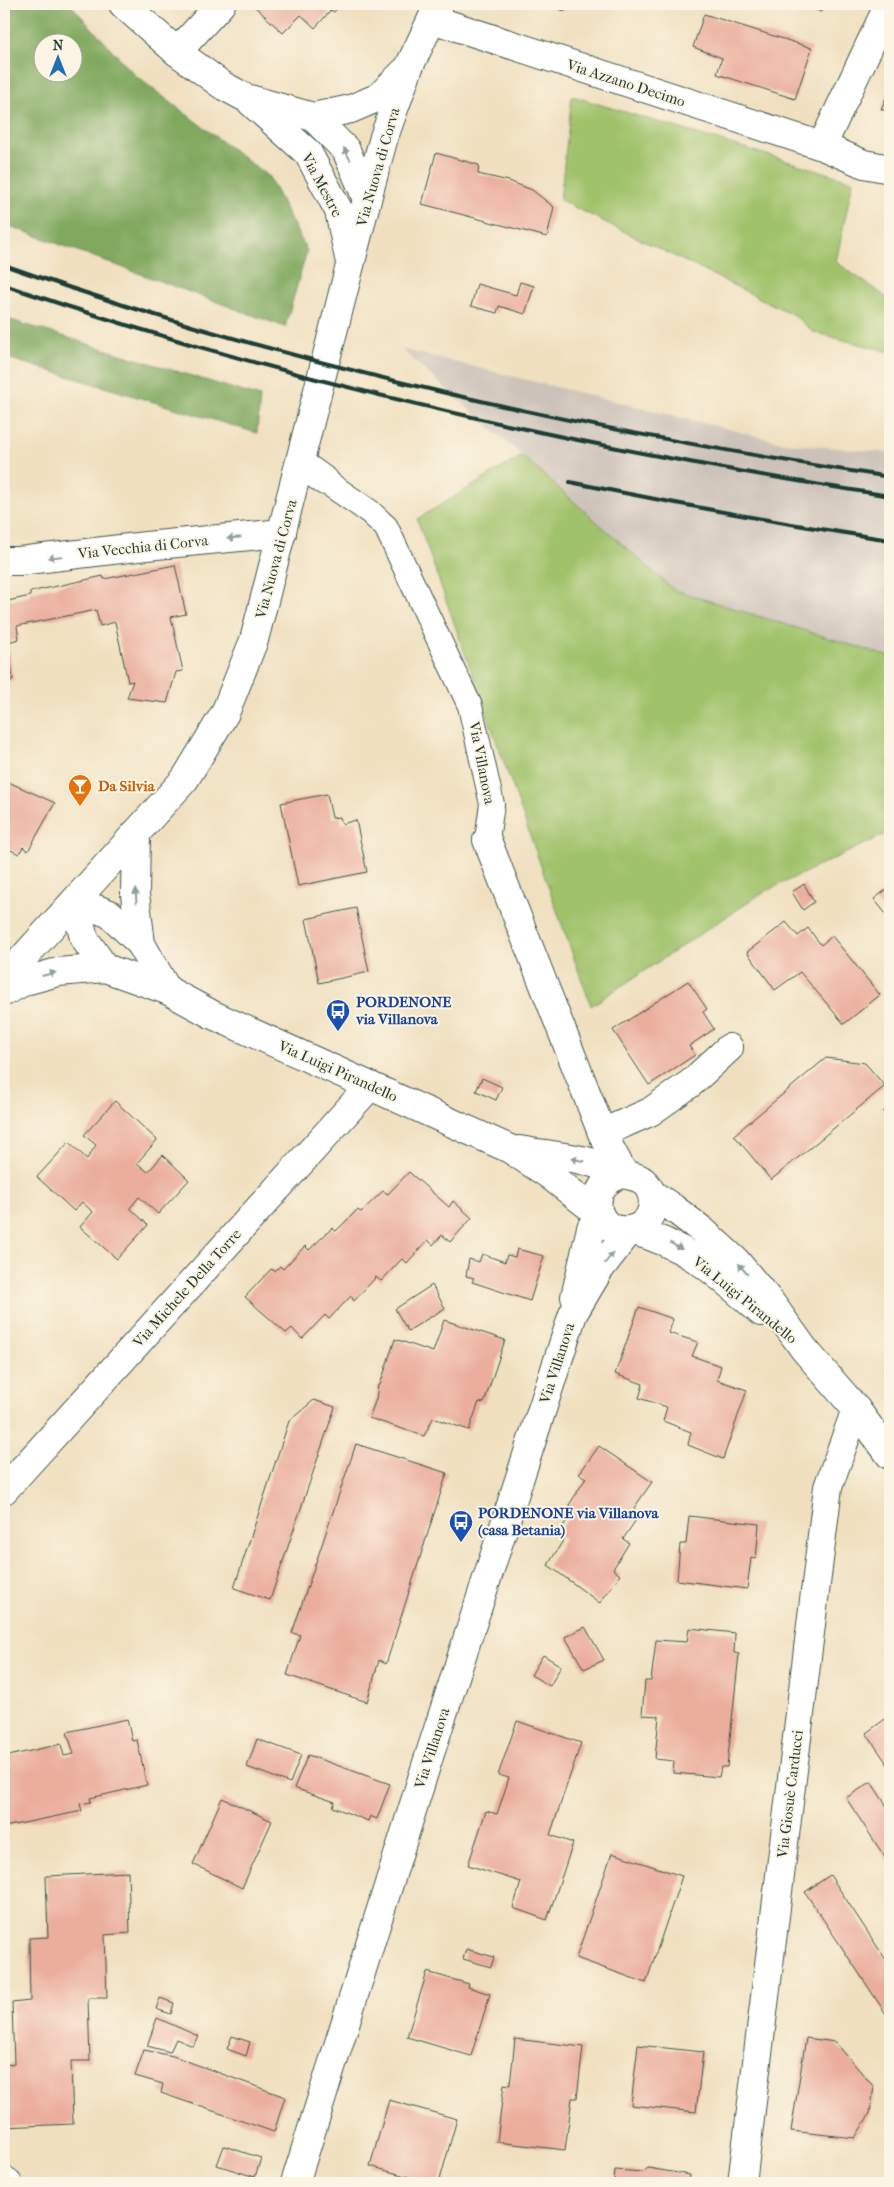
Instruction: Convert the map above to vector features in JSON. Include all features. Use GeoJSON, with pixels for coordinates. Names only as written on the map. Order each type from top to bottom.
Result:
{"type":"FeatureCollection","features":[{"type":"Feature","properties":{"kind":"street","name":"Via Mestre"},"geometry":{"type":"LineString","coordinates":[[124,4],[177,52],[222,85],[246,98],[313,117]]}},
{"type":"Feature","properties":{"kind":"street"},"geometry":{"type":"LineString","coordinates":[[177,52],[221,4]]}},
{"type":"Feature","properties":{"kind":"street"},"geometry":{"type":"LineString","coordinates":[[822,146],[889,4]]}},
{"type":"Feature","properties":{"kind":"street","name":"Via Azzano Decimo"},"geometry":{"type":"LineString","coordinates":[[435,11],[822,146],[864,164],[890,169]]}},
{"type":"Feature","properties":{"kind":"street","name":"Via Nuova di Corva"},"geometry":{"type":"LineString","coordinates":[[4,979],[185,779],[225,713],[254,640],[384,137],[409,67],[435,11]]}},
{"type":"Feature","properties":{"kind":"street","name":"Via Nuova di Corva"},"geometry":{"type":"LineString","coordinates":[[313,117],[351,109],[379,97],[409,67]]}},
{"type":"Feature","properties":{"kind":"street","name":"Via Mestre"},"geometry":{"type":"LineString","coordinates":[[246,98],[308,153],[339,210],[350,266]]}},
{"type":"Feature","properties":{"kind":"street"},"geometry":{"type":"LineString","coordinates":[[313,117],[346,150],[367,199]]}},
{"type":"Feature","properties":{"kind":"street"},"geometry":{"type":"LineString","coordinates":[[300,464],[325,481]]}},
{"type":"Feature","properties":{"kind":"street","name":"Via Villanova"},"geometry":{"type":"LineString","coordinates":[[325,481],[370,512],[386,527],[470,706],[492,804],[487,840],[602,1133],[624,1174]]}},
{"type":"Feature","properties":{"kind":"street","name":"Via Vecchia di Corva"},"geometry":{"type":"LineString","coordinates":[[4,561],[19,562],[146,546],[282,534]]}},
{"type":"Feature","properties":{"kind":"street"},"geometry":{"type":"LineString","coordinates":[[136,834],[135,894],[141,944]]}},
{"type":"Feature","properties":{"kind":"street"},"geometry":{"type":"LineString","coordinates":[[75,901],[110,914],[141,944],[167,990]]}},
{"type":"Feature","properties":{"kind":"street"},"geometry":{"type":"LineString","coordinates":[[75,901],[84,938],[104,968]]}},
{"type":"Feature","properties":{"kind":"street","name":"Via Luigi Pirandello"},"geometry":{"type":"LineString","coordinates":[[4,992],[25,981],[58,972],[104,968],[167,990],[213,1015],[510,1149],[548,1174],[599,1214],[604,1222],[612,1228],[630,1230],[667,1242],[715,1272],[804,1349]]}},
{"type":"Feature","properties":{"kind":"street"},"geometry":{"type":"LineString","coordinates":[[602,1133],[650,1112],[691,1083],[729,1048]]}},
{"type":"Feature","properties":{"kind":"street","name":"Via Michele Della Torre"},"geometry":{"type":"LineString","coordinates":[[4,1490],[370,1086]]}},
{"type":"Feature","properties":{"kind":"street","name":"Via Luigi Pirandello"},"geometry":{"type":"LineString","coordinates":[[510,1149],[587,1162],[642,1180],[652,1194],[703,1231],[736,1260],[771,1303],[804,1349],[856,1409],[890,1455]]}},
{"type":"Feature","properties":{"kind":"street"},"geometry":{"type":"LineString","coordinates":[[599,1214],[597,1196],[601,1187],[615,1176],[624,1174]]}},
{"type":"Feature","properties":{"kind":"street"},"geometry":{"type":"LineString","coordinates":[[630,1230],[646,1221],[654,1204],[652,1194]]}},
{"type":"Feature","properties":{"kind":"street","name":"Via Villanova"},"geometry":{"type":"LineString","coordinates":[[574,1314],[575,1289],[591,1228],[599,1214]]}},
{"type":"Feature","properties":{"kind":"street","name":"Via Villanova"},"geometry":{"type":"LineString","coordinates":[[295,2183],[426,1766],[574,1314],[599,1270],[630,1230]]}},
{"type":"Feature","properties":{"kind":"street","name":"Via Giosuè Carducci"},"geometry":{"type":"LineString","coordinates":[[742,2183],[828,1487],[856,1409]]}},
{"type":"Feature","properties":{"kind":"shaded area"},"geometry":{"type":"Polygon","coordinates":[[[401,349],[785,443],[890,453],[890,657],[674,590],[401,349]]]}},
{"type":"Feature","properties":{"kind":"green space"},"geometry":{"type":"Polygon","coordinates":[[[4,4],[70,4],[136,76],[269,177],[307,251],[285,327],[4,224],[4,4]]]}},
{"type":"Feature","properties":{"kind":"green space"},"geometry":{"type":"Polygon","coordinates":[[[572,96],[853,181],[836,262],[890,298],[890,352],[813,332],[794,315],[560,200],[572,96]]]}},
{"type":"Feature","properties":{"kind":"green space"},"geometry":{"type":"Polygon","coordinates":[[[4,318],[260,397],[257,433],[4,357],[4,318]]]}},
{"type":"Feature","properties":{"kind":"green space"},"geometry":{"type":"Polygon","coordinates":[[[522,456],[674,590],[890,657],[890,832],[764,892],[591,1006],[417,519],[522,456]]]}},
{"type":"Feature","properties":{"kind":"building"},"geometry":{"type":"Polygon","coordinates":[[[252,4],[341,4],[334,12],[331,10],[315,28],[301,15],[283,33],[252,4]]]}},
{"type":"Feature","properties":{"kind":"building"},"geometry":{"type":"Polygon","coordinates":[[[547,4],[568,4],[564,11],[547,4]]]}},
{"type":"Feature","properties":{"kind":"building"},"geometry":{"type":"Polygon","coordinates":[[[800,4],[825,4],[821,12],[800,4]]]}},
{"type":"Feature","properties":{"kind":"building"},"geometry":{"type":"Polygon","coordinates":[[[704,14],[812,48],[795,99],[717,74],[722,58],[693,47],[704,14]]]}},
{"type":"Feature","properties":{"kind":"building"},"geometry":{"type":"Polygon","coordinates":[[[890,89],[890,113],[881,109],[890,89]]]}},
{"type":"Feature","properties":{"kind":"building"},"geometry":{"type":"Polygon","coordinates":[[[436,153],[479,165],[478,174],[509,181],[532,190],[554,207],[547,237],[422,204],[436,153]]]}},
{"type":"Feature","properties":{"kind":"building"},"geometry":{"type":"Polygon","coordinates":[[[520,282],[534,286],[525,314],[499,306],[497,313],[471,306],[477,284],[516,295],[520,282]]]}},
{"type":"Feature","properties":{"kind":"building"},"geometry":{"type":"Polygon","coordinates":[[[175,565],[186,614],[171,617],[183,671],[176,672],[167,703],[127,698],[133,681],[128,682],[115,622],[100,626],[96,610],[17,626],[19,639],[8,642],[13,680],[4,682],[4,612],[10,611],[8,601],[30,596],[30,592],[103,576],[104,579],[175,565]]]}},
{"type":"Feature","properties":{"kind":"building"},"geometry":{"type":"Polygon","coordinates":[[[4,780],[55,803],[28,851],[23,847],[19,854],[4,847],[4,780]]]}},
{"type":"Feature","properties":{"kind":"building"},"geometry":{"type":"Polygon","coordinates":[[[327,794],[332,818],[340,817],[342,824],[356,820],[367,872],[298,886],[281,803],[327,794]]]}},
{"type":"Feature","properties":{"kind":"building"},"geometry":{"type":"Polygon","coordinates":[[[804,884],[814,902],[803,910],[792,892],[804,884]]]}},
{"type":"Feature","properties":{"kind":"building"},"geometry":{"type":"Polygon","coordinates":[[[890,887],[890,919],[874,899],[890,887]]]}},
{"type":"Feature","properties":{"kind":"building"},"geometry":{"type":"Polygon","coordinates":[[[356,908],[369,972],[319,983],[306,919],[356,908]]]}},
{"type":"Feature","properties":{"kind":"building"},"geometry":{"type":"Polygon","coordinates":[[[786,922],[798,936],[808,928],[821,945],[832,936],[880,995],[844,1024],[800,972],[775,990],[747,952],[786,922]]]}},
{"type":"Feature","properties":{"kind":"building"},"geometry":{"type":"Polygon","coordinates":[[[688,981],[707,1009],[703,1012],[714,1029],[689,1046],[695,1055],[649,1085],[613,1030],[688,981]]]}},
{"type":"Feature","properties":{"kind":"building"},"geometry":{"type":"Polygon","coordinates":[[[826,1058],[865,1063],[885,1086],[771,1180],[734,1135],[826,1058]]]}},
{"type":"Feature","properties":{"kind":"building"},"geometry":{"type":"Polygon","coordinates":[[[890,1070],[890,1083],[884,1075],[890,1070]]]}},
{"type":"Feature","properties":{"kind":"building"},"geometry":{"type":"Polygon","coordinates":[[[482,1078],[502,1087],[496,1100],[476,1091],[482,1078]]]}},
{"type":"Feature","properties":{"kind":"building"},"geometry":{"type":"Polygon","coordinates":[[[115,1101],[157,1140],[137,1163],[148,1172],[163,1155],[189,1180],[158,1214],[139,1197],[130,1208],[148,1225],[117,1259],[80,1227],[93,1212],[82,1202],[74,1211],[37,1177],[69,1142],[87,1159],[96,1145],[84,1135],[115,1101]]]}},
{"type":"Feature","properties":{"kind":"building"},"geometry":{"type":"Polygon","coordinates":[[[890,1106],[890,1120],[883,1112],[890,1106]]]}},
{"type":"Feature","properties":{"kind":"building"},"geometry":{"type":"Polygon","coordinates":[[[409,1172],[449,1207],[453,1201],[472,1218],[450,1242],[442,1235],[433,1245],[428,1240],[407,1263],[402,1259],[381,1281],[376,1277],[354,1301],[351,1296],[329,1319],[325,1315],[302,1339],[292,1328],[286,1333],[245,1297],[271,1269],[275,1271],[280,1266],[283,1269],[305,1246],[309,1250],[332,1228],[336,1231],[357,1210],[361,1212],[383,1191],[388,1194],[409,1172]]]}},
{"type":"Feature","properties":{"kind":"building"},"geometry":{"type":"Polygon","coordinates":[[[517,1249],[544,1256],[530,1301],[472,1282],[474,1278],[466,1276],[469,1259],[479,1262],[482,1254],[505,1262],[507,1255],[515,1257],[517,1249]]]}},
{"type":"Feature","properties":{"kind":"building"},"geometry":{"type":"Polygon","coordinates":[[[432,1285],[445,1308],[408,1331],[395,1309],[432,1285]]]}},
{"type":"Feature","properties":{"kind":"building"},"geometry":{"type":"Polygon","coordinates":[[[639,1307],[673,1319],[669,1333],[698,1342],[692,1356],[721,1366],[717,1380],[747,1390],[723,1459],[688,1445],[691,1432],[663,1421],[667,1407],[639,1398],[643,1384],[615,1374],[639,1307]]]}},
{"type":"Feature","properties":{"kind":"building"},"geometry":{"type":"Polygon","coordinates":[[[444,1320],[505,1340],[484,1403],[479,1402],[469,1430],[433,1418],[424,1436],[369,1418],[376,1399],[378,1385],[380,1385],[395,1339],[433,1352],[444,1320]]]}},
{"type":"Feature","properties":{"kind":"building"},"geometry":{"type":"Polygon","coordinates":[[[314,1400],[335,1407],[270,1600],[234,1588],[289,1421],[314,1400]]]}},
{"type":"Feature","properties":{"kind":"building"},"geometry":{"type":"Polygon","coordinates":[[[356,1444],[447,1473],[386,1664],[379,1660],[367,1702],[287,1675],[300,1635],[292,1633],[356,1444]]]}},
{"type":"Feature","properties":{"kind":"building"},"geometry":{"type":"Polygon","coordinates":[[[599,1446],[652,1482],[634,1508],[640,1514],[623,1539],[629,1543],[613,1569],[620,1575],[600,1603],[548,1565],[564,1539],[557,1535],[575,1508],[569,1505],[586,1478],[579,1474],[599,1446]]]}},
{"type":"Feature","properties":{"kind":"building"},"geometry":{"type":"Polygon","coordinates":[[[689,1516],[759,1524],[756,1559],[751,1558],[747,1589],[677,1580],[680,1544],[686,1544],[689,1516]]]}},
{"type":"Feature","properties":{"kind":"building"},"geometry":{"type":"Polygon","coordinates":[[[585,1627],[604,1660],[584,1669],[565,1637],[585,1627]]]}},
{"type":"Feature","properties":{"kind":"building"},"geometry":{"type":"Polygon","coordinates":[[[689,1628],[735,1633],[734,1653],[739,1654],[727,1767],[721,1767],[719,1777],[673,1773],[674,1761],[655,1759],[659,1716],[642,1715],[645,1681],[651,1681],[656,1640],[687,1642],[689,1628]]]}},
{"type":"Feature","properties":{"kind":"building"},"geometry":{"type":"Polygon","coordinates":[[[543,1655],[561,1666],[550,1686],[531,1675],[543,1655]]]}},
{"type":"Feature","properties":{"kind":"building"},"geometry":{"type":"Polygon","coordinates":[[[888,1717],[890,1720],[890,1768],[866,1733],[888,1717]]]}},
{"type":"Feature","properties":{"kind":"building"},"geometry":{"type":"Polygon","coordinates":[[[127,1719],[132,1741],[137,1740],[147,1785],[90,1798],[91,1802],[80,1804],[82,1811],[4,1827],[4,1757],[61,1744],[64,1756],[74,1754],[67,1732],[127,1719]]]}},
{"type":"Feature","properties":{"kind":"building"},"geometry":{"type":"Polygon","coordinates":[[[517,1721],[581,1743],[550,1835],[573,1843],[547,1920],[513,1908],[521,1882],[468,1865],[486,1811],[497,1814],[509,1778],[498,1775],[517,1721]]]}},
{"type":"Feature","properties":{"kind":"building"},"geometry":{"type":"Polygon","coordinates":[[[257,1739],[301,1755],[290,1783],[247,1767],[257,1739]]]}},
{"type":"Feature","properties":{"kind":"building"},"geometry":{"type":"Polygon","coordinates":[[[308,1755],[390,1784],[377,1819],[370,1816],[368,1821],[333,1807],[335,1802],[294,1788],[308,1755]]]}},
{"type":"Feature","properties":{"kind":"building"},"geometry":{"type":"Polygon","coordinates":[[[871,1782],[890,1811],[890,1865],[846,1798],[871,1782]]]}},
{"type":"Feature","properties":{"kind":"building"},"geometry":{"type":"Polygon","coordinates":[[[222,1798],[272,1821],[242,1888],[193,1864],[222,1798]]]}},
{"type":"Feature","properties":{"kind":"building"},"geometry":{"type":"Polygon","coordinates":[[[612,1853],[682,1876],[646,1983],[576,1958],[612,1853]]]}},
{"type":"Feature","properties":{"kind":"building"},"geometry":{"type":"Polygon","coordinates":[[[128,1872],[130,1933],[105,1935],[107,1998],[88,1998],[90,2061],[71,2061],[73,2124],[4,2127],[4,2065],[14,2064],[12,2003],[30,2001],[29,1938],[48,1937],[46,1876],[128,1872]]]}},
{"type":"Feature","properties":{"kind":"building"},"geometry":{"type":"Polygon","coordinates":[[[830,1875],[890,1966],[890,2020],[805,1892],[830,1875]]]}},
{"type":"Feature","properties":{"kind":"building"},"geometry":{"type":"Polygon","coordinates":[[[466,1949],[494,1957],[491,1967],[463,1959],[466,1949]]]}},
{"type":"Feature","properties":{"kind":"building"},"geometry":{"type":"Polygon","coordinates":[[[427,1972],[469,1984],[468,1987],[490,1994],[471,2056],[407,2037],[427,1972]]]}},
{"type":"Feature","properties":{"kind":"building"},"geometry":{"type":"Polygon","coordinates":[[[160,1998],[174,2003],[171,2014],[156,2009],[160,1998]]]}},
{"type":"Feature","properties":{"kind":"building"},"geometry":{"type":"Polygon","coordinates":[[[157,2018],[198,2036],[193,2046],[176,2039],[170,2052],[147,2046],[157,2018]]]}},
{"type":"Feature","properties":{"kind":"building"},"geometry":{"type":"Polygon","coordinates":[[[232,2036],[250,2042],[246,2056],[227,2049],[232,2036]]]}},
{"type":"Feature","properties":{"kind":"building"},"geometry":{"type":"Polygon","coordinates":[[[806,2038],[835,2042],[874,2087],[870,2113],[855,2138],[791,2131],[806,2038]]]}},
{"type":"Feature","properties":{"kind":"building"},"geometry":{"type":"Polygon","coordinates":[[[515,2039],[583,2047],[577,2098],[572,2098],[565,2150],[497,2142],[504,2084],[510,2085],[515,2039]]]}},
{"type":"Feature","properties":{"kind":"building"},"geometry":{"type":"Polygon","coordinates":[[[638,2045],[703,2052],[696,2112],[631,2105],[638,2045]]]}},
{"type":"Feature","properties":{"kind":"building"},"geometry":{"type":"Polygon","coordinates":[[[144,2050],[173,2056],[285,2097],[274,2132],[161,2093],[163,2084],[135,2076],[144,2050]]]}},
{"type":"Feature","properties":{"kind":"building"},"geometry":{"type":"Polygon","coordinates":[[[389,2100],[457,2119],[439,2183],[430,2183],[370,2166],[389,2100]]]}},
{"type":"Feature","properties":{"kind":"building"},"geometry":{"type":"Polygon","coordinates":[[[224,2146],[261,2158],[255,2177],[217,2165],[224,2146]]]}},
{"type":"Feature","properties":{"kind":"building"},"geometry":{"type":"Polygon","coordinates":[[[648,2168],[690,2175],[689,2183],[614,2183],[615,2170],[643,2172],[648,2168]]]}},
{"type":"Feature","properties":{"kind":"railway"},"geometry":{"type":"LineString","coordinates":[[4,265],[112,302],[221,335],[331,365],[442,392],[553,417],[665,439],[890,477]]}},
{"type":"Feature","properties":{"kind":"railway"},"geometry":{"type":"LineString","coordinates":[[4,285],[112,321],[221,353],[331,383],[442,410],[665,458],[890,496]]}},
{"type":"Feature","properties":{"kind":"railway"},"geometry":{"type":"LineString","coordinates":[[570,482],[730,513],[890,540]]}},
{"type":"Feature","properties":{"kind":"place","name":"Da Silvia"},"geometry":{"type":"Point","coordinates":[80,807]}},
{"type":"Feature","properties":{"kind":"place","name":"PORDENONE via Villanova"},"geometry":{"type":"Point","coordinates":[338,1032]}},
{"type":"Feature","properties":{"kind":"place","name":"PORDENONE via Villanova (casa Betania)"},"geometry":{"type":"Point","coordinates":[461,1543]}}]}
